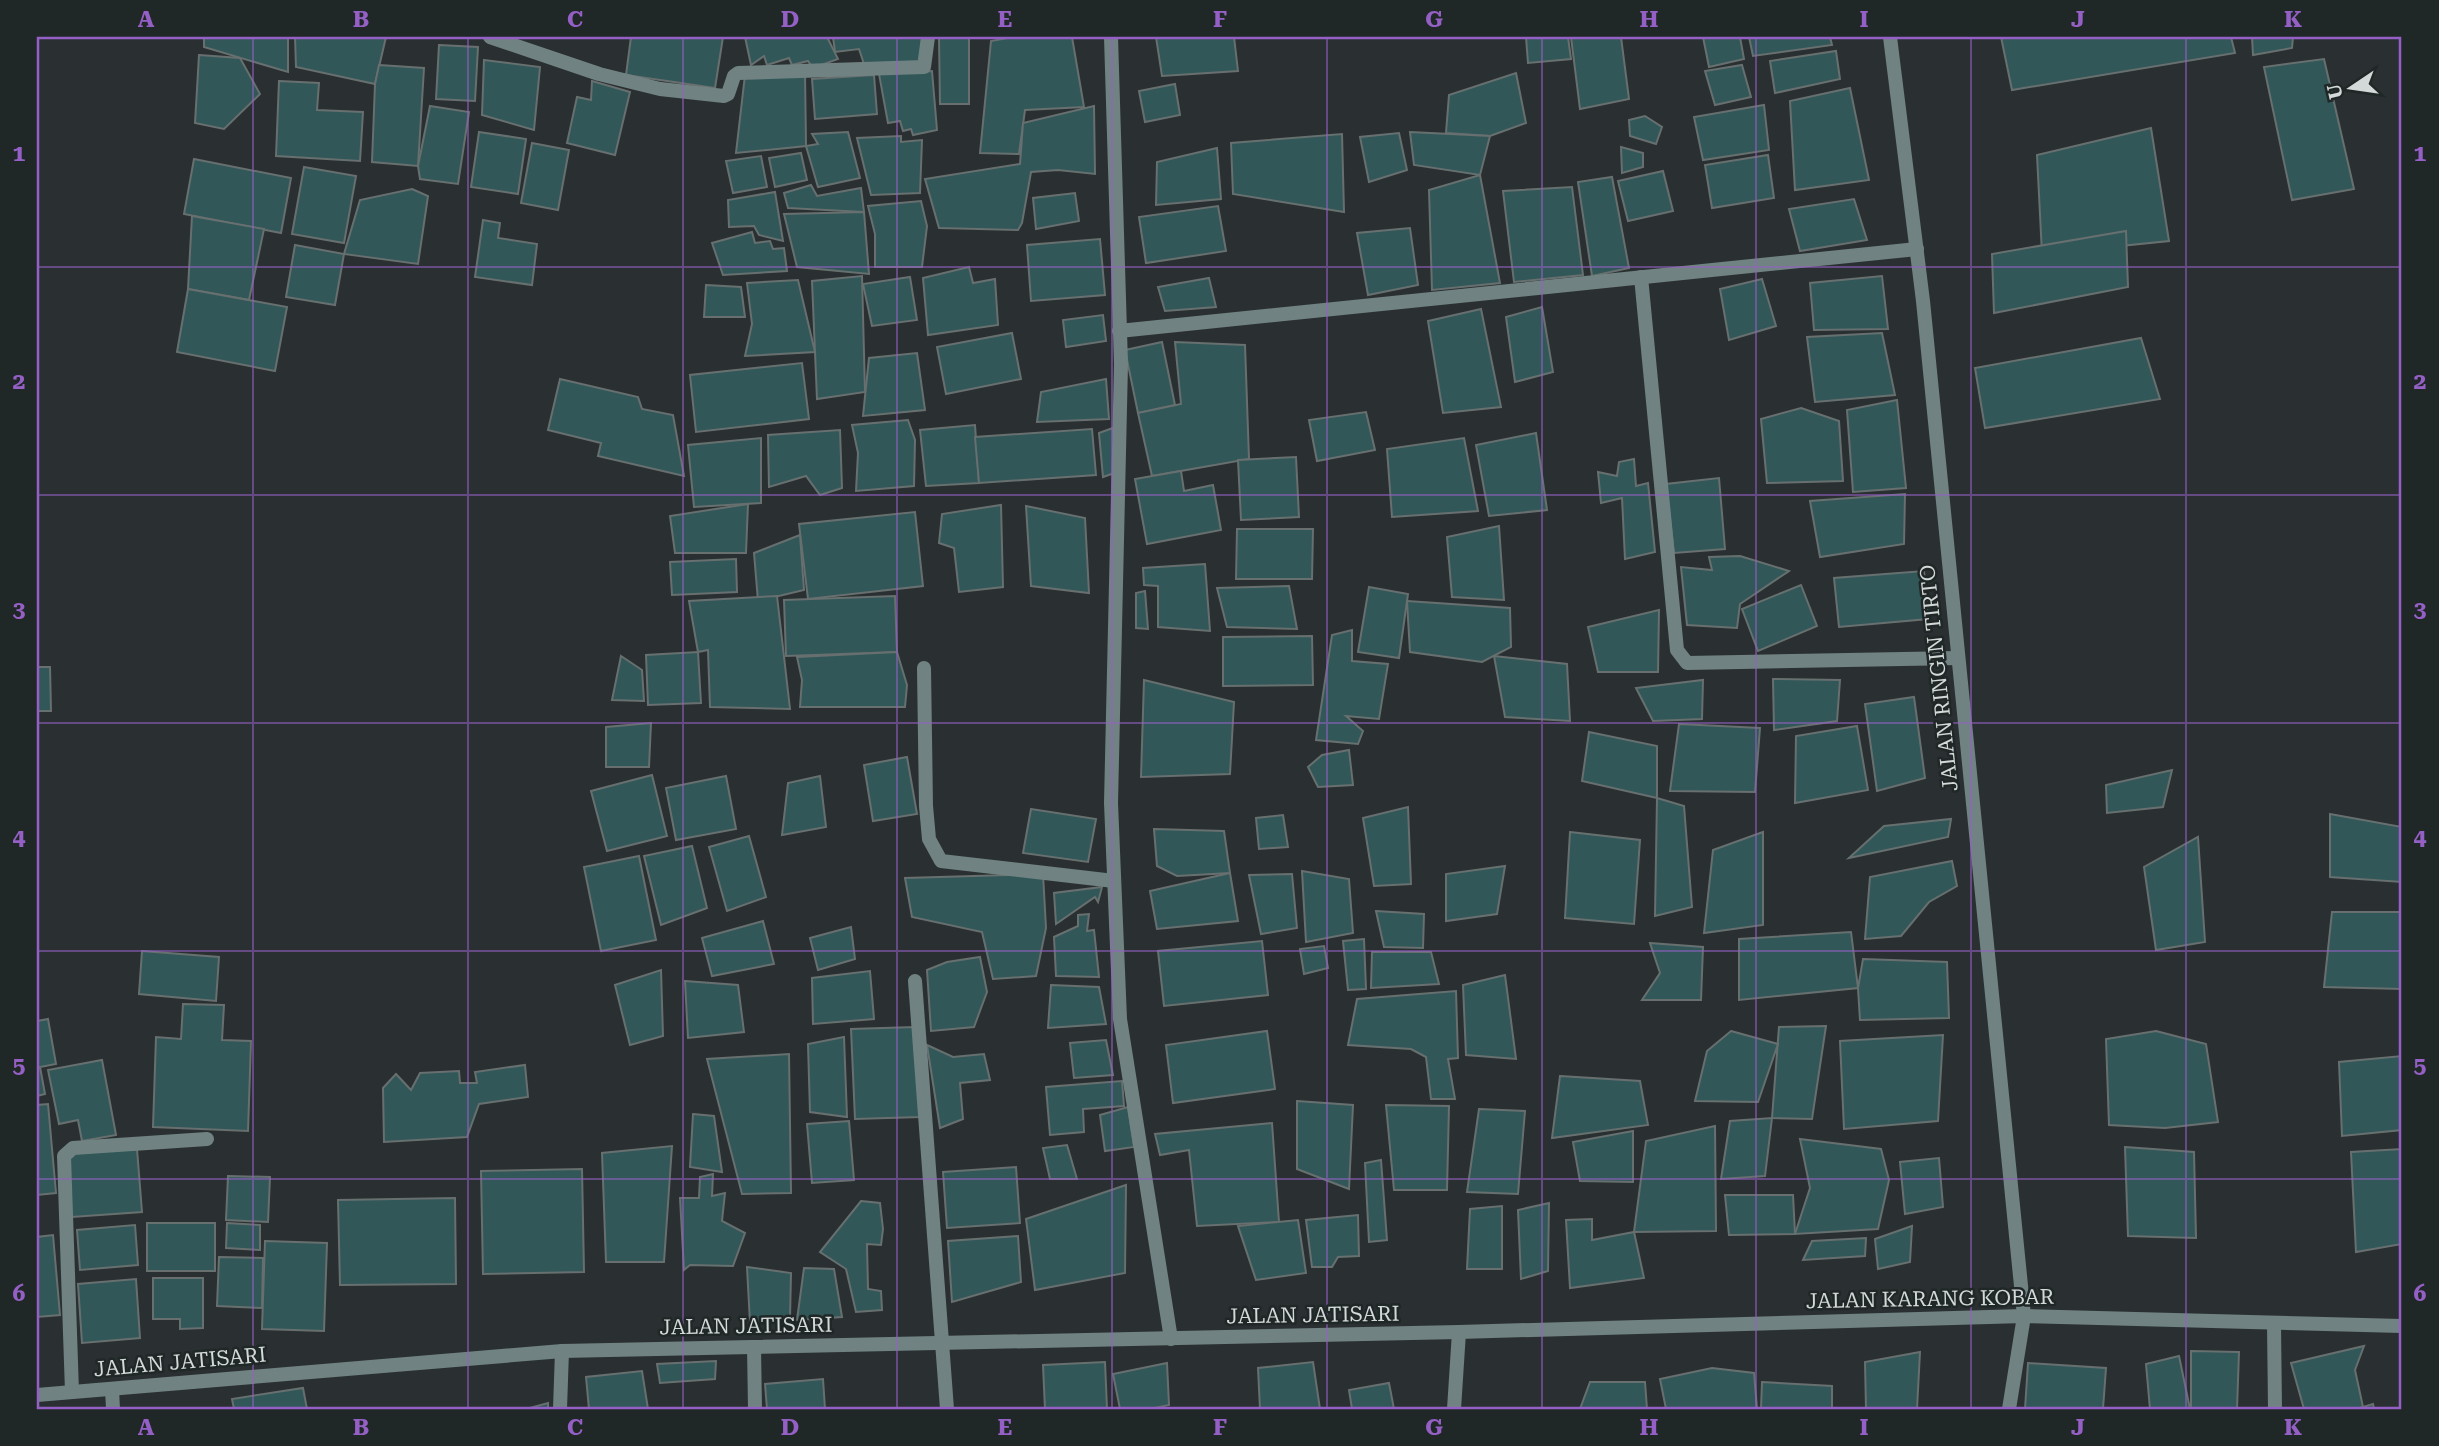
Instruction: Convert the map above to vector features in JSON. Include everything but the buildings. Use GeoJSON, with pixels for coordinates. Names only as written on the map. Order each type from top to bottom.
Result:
{"type":"FeatureCollection","features":[{"type":"Feature","properties":{"kind":"street"},"geometry":{"type":"LineString","coordinates":[[490,37],[599,75],[660,89],[724,96],[728,94],[734,76],[738,73],[924,67],[928,37]]}},
{"type":"Feature","properties":{"kind":"street"},"geometry":{"type":"LineString","coordinates":[[1111,37],[1121,364],[1111,803],[1120,1019],[1171,1339]]}},
{"type":"Feature","properties":{"kind":"street","name":"JALAN RINGIN TIRTO"},"geometry":{"type":"LineString","coordinates":[[1890,37],[1917,249],[2024,1316],[2009,1409]]}},
{"type":"Feature","properties":{"kind":"street"},"geometry":{"type":"LineString","coordinates":[[1119,331],[1917,249]]}},
{"type":"Feature","properties":{"kind":"street"},"geometry":{"type":"LineString","coordinates":[[1642,277],[1677,650],[1687,663],[1958,658]]}},
{"type":"Feature","properties":{"kind":"street"},"geometry":{"type":"LineString","coordinates":[[924,668],[926,806],[929,839],[941,861],[1114,881]]}},
{"type":"Feature","properties":{"kind":"street"},"geometry":{"type":"LineString","coordinates":[[915,981],[947,1409]]}},
{"type":"Feature","properties":{"kind":"street"},"geometry":{"type":"LineString","coordinates":[[72,1392],[64,1156],[66,1151],[73,1148],[207,1139]]}},
{"type":"Feature","properties":{"kind":"street","name":"JALAN KARANG KOBAR"},"geometry":{"type":"LineString","coordinates":[[1459,1332],[2024,1316],[2402,1326]]}},
{"type":"Feature","properties":{"kind":"street"},"geometry":{"type":"LineString","coordinates":[[2274,1324],[2275,1409]]}},
{"type":"Feature","properties":{"kind":"street"},"geometry":{"type":"LineString","coordinates":[[1454,1409],[1459,1332]]}},
{"type":"Feature","properties":{"kind":"street","name":"JALAN JATISARI"},"geometry":{"type":"LineString","coordinates":[[37,1395],[562,1351],[1459,1332]]}},
{"type":"Feature","properties":{"kind":"street"},"geometry":{"type":"LineString","coordinates":[[754,1348],[755,1409]]}},
{"type":"Feature","properties":{"kind":"street"},"geometry":{"type":"LineString","coordinates":[[560,1409],[562,1351]]}},
{"type":"Feature","properties":{"kind":"street"},"geometry":{"type":"LineString","coordinates":[[112,1389],[113,1409]]}}]}
